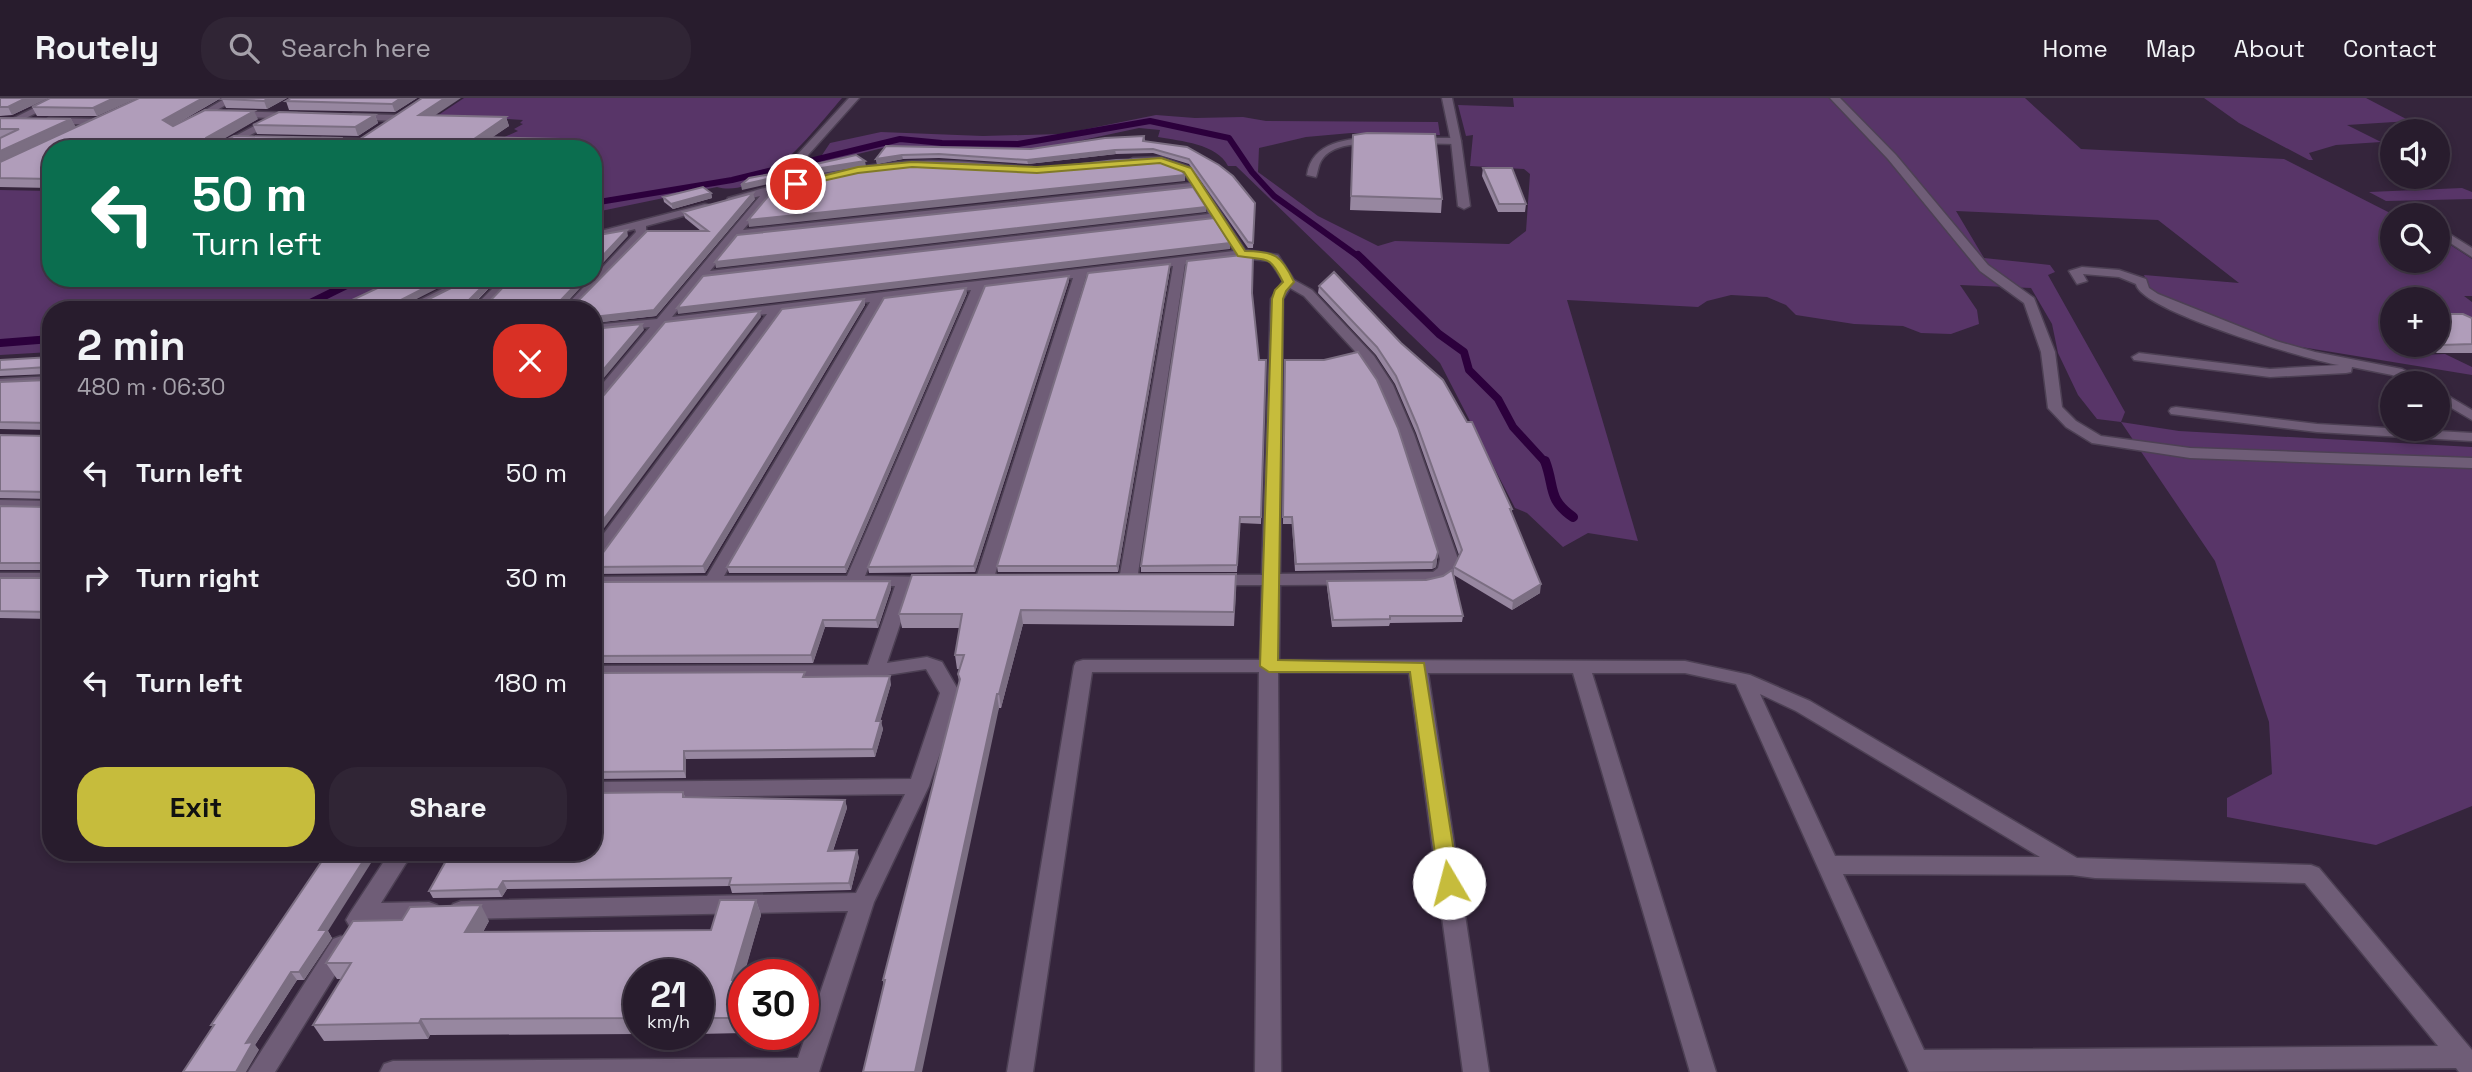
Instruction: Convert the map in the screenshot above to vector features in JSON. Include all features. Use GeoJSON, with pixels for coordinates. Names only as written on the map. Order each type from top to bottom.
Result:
{"type":"FeatureCollection","features":[{"type":"Feature","properties":{"kind":"street"},"geometry":{"type":"LineString","coordinates":[[13,121],[61,98]]}},
{"type":"Feature","properties":{"kind":"street"},"geometry":{"type":"LineString","coordinates":[[185,125],[233,98]]}},
{"type":"Feature","properties":{"kind":"street"},"geometry":{"type":"LineString","coordinates":[[602,393],[771,190],[854,98]]}},
{"type":"Feature","properties":{"kind":"street"},"geometry":{"type":"LineString","coordinates":[[1447,98],[1457,141],[1464,206]]}},
{"type":"Feature","properties":{"kind":"street"},"geometry":{"type":"LineString","coordinates":[[1835,98],[1892,157],[1984,268],[2029,301],[2048,352],[2055,408],[2071,424],[2097,440],[2190,453],[2472,463]]}},
{"type":"Feature","properties":{"kind":"street"},"geometry":{"type":"LineString","coordinates":[[235,139],[290,103]]}},
{"type":"Feature","properties":{"kind":"street"},"geometry":{"type":"LineString","coordinates":[[335,140],[365,139],[407,111]]}},
{"type":"Feature","properties":{"kind":"street"},"geometry":{"type":"LineString","coordinates":[[207,113],[306,116]]}},
{"type":"Feature","properties":{"kind":"street"},"geometry":{"type":"LineString","coordinates":[[79,134],[114,116]]}},
{"type":"Feature","properties":{"kind":"street"},"geometry":{"type":"LineString","coordinates":[[345,117],[396,118]]}},
{"type":"Feature","properties":{"kind":"street"},"geometry":{"type":"LineString","coordinates":[[0,121],[102,122]]}},
{"type":"Feature","properties":{"kind":"street"},"geometry":{"type":"LineString","coordinates":[[235,139],[263,139]]}},
{"type":"Feature","properties":{"kind":"street"},"geometry":{"type":"LineString","coordinates":[[1312,175],[1312,166],[1317,155],[1346,143],[1384,140]]}},
{"type":"Feature","properties":{"kind":"street"},"geometry":{"type":"LineString","coordinates":[[1408,141],[1457,141]]}},
{"type":"Feature","properties":{"kind":"street"},"geometry":{"type":"LineString","coordinates":[[1125,161],[1154,160],[1177,164],[1188,170],[1242,254]]}},
{"type":"Feature","properties":{"kind":"street"},"geometry":{"type":"LineString","coordinates":[[602,235],[846,172],[912,164],[1044,170]]}},
{"type":"Feature","properties":{"kind":"street"},"geometry":{"type":"LineString","coordinates":[[733,235],[1197,186]]}},
{"type":"Feature","properties":{"kind":"street"},"geometry":{"type":"LineString","coordinates":[[700,276],[1216,217]]}},
{"type":"Feature","properties":{"kind":"street"},"geometry":{"type":"LineString","coordinates":[[602,275],[642,233],[643,228],[640,225]]}},
{"type":"Feature","properties":{"kind":"street"},"geometry":{"type":"LineString","coordinates":[[2450,238],[2472,253]]}},
{"type":"Feature","properties":{"kind":"street"},"geometry":{"type":"LineString","coordinates":[[602,328],[1242,254],[1264,254],[1275,258],[1289,282],[1312,297],[1369,359],[1387,385],[1416,459],[1449,559],[1448,568],[1443,574],[1433,578],[1194,580]]}},
{"type":"Feature","properties":{"kind":"street"},"geometry":{"type":"LineString","coordinates":[[1128,580],[1180,261]]}},
{"type":"Feature","properties":{"kind":"street"},"geometry":{"type":"LineString","coordinates":[[2081,281],[2075,271],[2088,270],[2132,276],[2154,297],[2258,340],[2315,356],[2388,371]]}},
{"type":"Feature","properties":{"kind":"street"},"geometry":{"type":"LineString","coordinates":[[984,581],[1081,273]]}},
{"type":"Feature","properties":{"kind":"street"},"geometry":{"type":"LineString","coordinates":[[1268,1072],[1269,666],[1273,579],[1277,299],[1280,290],[1289,282]]}},
{"type":"Feature","properties":{"kind":"street"},"geometry":{"type":"LineString","coordinates":[[853,581],[979,285]]}},
{"type":"Feature","properties":{"kind":"street"},"geometry":{"type":"LineString","coordinates":[[426,301],[455,287]]}},
{"type":"Feature","properties":{"kind":"street"},"geometry":{"type":"LineString","coordinates":[[486,301],[501,287]]}},
{"type":"Feature","properties":{"kind":"street"},"geometry":{"type":"LineString","coordinates":[[577,301],[590,287]]}},
{"type":"Feature","properties":{"kind":"street"},"geometry":{"type":"LineString","coordinates":[[712,582],[879,297]]}},
{"type":"Feature","properties":{"kind":"street"},"geometry":{"type":"LineString","coordinates":[[602,548],[778,309]]}},
{"type":"Feature","properties":{"kind":"street"},"geometry":{"type":"LineString","coordinates":[[2139,357],[2270,373],[2385,370]]}},
{"type":"Feature","properties":{"kind":"street"},"geometry":{"type":"LineString","coordinates":[[0,383],[42,381]]}},
{"type":"Feature","properties":{"kind":"street"},"geometry":{"type":"LineString","coordinates":[[602,385],[609,385]]}},
{"type":"Feature","properties":{"kind":"street"},"geometry":{"type":"LineString","coordinates":[[2450,402],[2472,416]]}},
{"type":"Feature","properties":{"kind":"street"},"geometry":{"type":"LineString","coordinates":[[2176,411],[2317,428],[2472,437]]}},
{"type":"Feature","properties":{"kind":"street"},"geometry":{"type":"LineString","coordinates":[[0,505],[42,506]]}},
{"type":"Feature","properties":{"kind":"street"},"geometry":{"type":"LineString","coordinates":[[0,578],[42,578]]}},
{"type":"Feature","properties":{"kind":"street"},"geometry":{"type":"LineString","coordinates":[[875,671],[906,581]]}},
{"type":"Feature","properties":{"kind":"street"},"geometry":{"type":"LineString","coordinates":[[602,582],[945,581]]}},
{"type":"Feature","properties":{"kind":"street"},"geometry":{"type":"LineString","coordinates":[[393,1072],[807,1070],[863,902],[919,786],[950,693],[935,666],[927,663],[875,671],[602,671]]}},
{"type":"Feature","properties":{"kind":"street"},"geometry":{"type":"LineString","coordinates":[[1020,1072],[1083,666],[1685,667],[1743,679],[1802,706],[2072,866]]}},
{"type":"Feature","properties":{"kind":"street"},"geometry":{"type":"LineString","coordinates":[[1418,667],[1476,1072]]}},
{"type":"Feature","properties":{"kind":"street"},"geometry":{"type":"LineString","coordinates":[[1581,667],[1703,1072]]}},
{"type":"Feature","properties":{"kind":"street"},"geometry":{"type":"LineString","coordinates":[[1743,679],[1919,1067],[2467,1063]]}},
{"type":"Feature","properties":{"kind":"street"},"geometry":{"type":"LineString","coordinates":[[602,790],[919,786]]}},
{"type":"Feature","properties":{"kind":"street"},"geometry":{"type":"LineString","coordinates":[[261,1072],[396,861]]}},
{"type":"Feature","properties":{"kind":"street"},"geometry":{"type":"LineString","coordinates":[[1827,865],[2072,866],[2095,869],[2311,874],[2467,1063]]}},
{"type":"Feature","properties":{"kind":"street"},"geometry":{"type":"LineString","coordinates":[[363,912],[863,902]]}},
{"type":"Feature","properties":{"kind":"shaded area"},"geometry":{"type":"Polygon","coordinates":[[[464,98],[842,98],[802,144],[769,173],[752,183],[734,188],[717,187],[602,211],[602,140],[401,140],[464,98]],[[507,119],[502,122],[424,131],[500,139],[518,131],[514,129],[523,124],[520,123],[523,120],[507,119]]]}},
{"type":"Feature","properties":{"kind":"shaded area"},"geometry":{"type":"Polygon","coordinates":[[[1513,98],[2025,98],[2081,149],[2284,159],[2380,208],[2380,273],[2450,273],[2450,245],[2472,259],[2472,296],[2464,296],[2472,302],[2472,317],[2450,319],[2450,287],[2380,287],[2380,357],[2450,356],[2472,367],[2472,375],[2289,345],[2222,324],[2151,292],[2144,275],[2239,283],[2158,220],[1956,211],[1984,258],[2050,265],[2055,272],[2048,275],[2125,412],[2121,422],[2097,419],[2078,395],[2058,353],[2052,324],[2031,288],[1960,285],[1977,310],[1979,324],[1951,334],[1921,333],[1903,326],[1854,324],[1796,315],[1786,305],[1767,297],[1731,295],[1707,301],[1698,307],[1567,300],[1638,541],[1588,533],[1563,547],[1527,513],[1515,508],[1440,363],[1236,166],[1228,166],[1207,148],[1158,137],[1160,130],[1139,128],[1027,152],[918,146],[887,147],[816,164],[830,143],[881,132],[983,136],[1062,134],[1156,115],[1195,118],[1243,117],[1266,121],[1438,122],[1440,135],[1351,133],[1306,137],[1259,148],[1258,172],[1318,216],[1378,246],[1395,241],[1509,244],[1526,231],[1530,174],[1524,169],[1470,166],[1473,135],[1466,136],[1458,105],[1514,107],[1513,98]]]}},
{"type":"Feature","properties":{"kind":"shaded area"},"geometry":{"type":"Polygon","coordinates":[[[2204,98],[2366,98],[2406,119],[2380,119],[2380,123],[2347,125],[2380,142],[2336,145],[2309,153],[2313,160],[2239,123],[2204,98]]]}},
{"type":"Feature","properties":{"kind":"shaded area"},"geometry":{"type":"Polygon","coordinates":[[[2462,188],[2472,192],[2472,199],[2386,201],[2369,192],[2450,189],[2462,188]]]}},
{"type":"Feature","properties":{"kind":"shaded area"},"geometry":{"type":"Polygon","coordinates":[[[0,190],[42,191],[42,287],[387,287],[355,301],[42,301],[42,353],[0,355],[0,190]]]}},
{"type":"Feature","properties":{"kind":"shaded area"},"geometry":{"type":"Polygon","coordinates":[[[2121,422],[2179,431],[2472,447],[2472,806],[2376,845],[2227,817],[2227,798],[2272,774],[2269,722],[2215,561],[2121,422]]]}},
{"type":"Feature","properties":{"kind":"building"},"geometry":{"type":"Polygon","coordinates":[[[0,98],[26,98],[8,107],[0,107],[0,98]]]}},
{"type":"Feature","properties":{"kind":"building"},"geometry":{"type":"Polygon","coordinates":[[[50,98],[114,98],[93,108],[32,107],[50,98]]]}},
{"type":"Feature","properties":{"kind":"building"},"geometry":{"type":"Polygon","coordinates":[[[139,98],[203,98],[163,120],[173,126],[205,110],[254,111],[206,140],[48,140],[139,98]]]}},
{"type":"Feature","properties":{"kind":"building"},"geometry":{"type":"Polygon","coordinates":[[[268,98],[264,101],[222,99],[268,98]]]}},
{"type":"Feature","properties":{"kind":"building"},"geometry":{"type":"Polygon","coordinates":[[[291,98],[401,98],[392,104],[286,101],[291,98]]]}},
{"type":"Feature","properties":{"kind":"building"},"geometry":{"type":"Polygon","coordinates":[[[422,98],[445,98],[419,115],[506,117],[477,137],[558,139],[359,140],[422,98]]]}},
{"type":"Feature","properties":{"kind":"building"},"geometry":{"type":"Polygon","coordinates":[[[279,112],[375,115],[355,127],[253,125],[279,112]]]}},
{"type":"Feature","properties":{"kind":"building"},"geometry":{"type":"Polygon","coordinates":[[[0,118],[71,119],[0,151],[0,138],[19,129],[0,129],[0,118]]]}},
{"type":"Feature","properties":{"kind":"building"},"geometry":{"type":"Polygon","coordinates":[[[1435,134],[1442,199],[1351,196],[1353,135],[1435,134]]]}},
{"type":"Feature","properties":{"kind":"building"},"geometry":{"type":"Polygon","coordinates":[[[234,136],[343,140],[226,140],[234,136]]]}},
{"type":"Feature","properties":{"kind":"building"},"geometry":{"type":"Polygon","coordinates":[[[1144,136],[1143,141],[1187,147],[1233,176],[1255,203],[1253,243],[1248,242],[1189,159],[1153,149],[1115,150],[1027,160],[939,154],[876,159],[886,146],[1031,149],[1105,138],[1144,136]]]}},
{"type":"Feature","properties":{"kind":"building"},"geometry":{"type":"Polygon","coordinates":[[[42,143],[42,179],[0,178],[0,162],[42,143]]]}},
{"type":"Feature","properties":{"kind":"building"},"geometry":{"type":"Polygon","coordinates":[[[856,155],[865,161],[790,173],[794,169],[856,155]]]}},
{"type":"Feature","properties":{"kind":"building"},"geometry":{"type":"Polygon","coordinates":[[[1152,159],[1177,165],[1185,175],[748,220],[776,187],[863,170],[920,164],[1028,170],[1116,160],[1152,159]]]}},
{"type":"Feature","properties":{"kind":"building"},"geometry":{"type":"Polygon","coordinates":[[[1483,168],[1512,168],[1526,204],[1499,204],[1483,168]]]}},
{"type":"Feature","properties":{"kind":"building"},"geometry":{"type":"Polygon","coordinates":[[[771,174],[767,179],[741,185],[749,178],[771,174]]]}},
{"type":"Feature","properties":{"kind":"building"},"geometry":{"type":"Polygon","coordinates":[[[703,187],[711,193],[671,204],[663,197],[703,187]]]}},
{"type":"Feature","properties":{"kind":"building"},"geometry":{"type":"Polygon","coordinates":[[[1193,187],[1206,207],[715,262],[737,235],[1193,187]]]}},
{"type":"Feature","properties":{"kind":"building"},"geometry":{"type":"Polygon","coordinates":[[[753,193],[654,310],[602,316],[602,301],[578,301],[592,287],[602,287],[602,277],[647,231],[708,231],[683,212],[753,193]]]}},
{"type":"Feature","properties":{"kind":"building"},"geometry":{"type":"Polygon","coordinates":[[[1214,218],[1230,243],[677,308],[703,276],[1214,218]]]}},
{"type":"Feature","properties":{"kind":"building"},"geometry":{"type":"Polygon","coordinates":[[[627,230],[602,256],[602,234],[627,230]]]}},
{"type":"Feature","properties":{"kind":"building"},"geometry":{"type":"Polygon","coordinates":[[[1253,256],[1252,293],[1259,360],[1266,360],[1261,517],[1240,517],[1237,565],[1141,566],[1187,261],[1253,256]]]}},
{"type":"Feature","properties":{"kind":"building"},"geometry":{"type":"Polygon","coordinates":[[[1170,264],[1117,566],[997,566],[1088,273],[1170,264]]]}},
{"type":"Feature","properties":{"kind":"building"},"geometry":{"type":"Polygon","coordinates":[[[1334,272],[1401,343],[1443,380],[1467,422],[1472,422],[1512,509],[1541,584],[1513,601],[1454,567],[1462,550],[1417,425],[1396,376],[1377,347],[1319,286],[1334,272]]]}},
{"type":"Feature","properties":{"kind":"building"},"geometry":{"type":"Polygon","coordinates":[[[1069,276],[974,566],[868,567],[985,286],[1069,276]]]}},
{"type":"Feature","properties":{"kind":"building"},"geometry":{"type":"Polygon","coordinates":[[[380,287],[426,287],[399,301],[350,301],[380,287]]]}},
{"type":"Feature","properties":{"kind":"building"},"geometry":{"type":"Polygon","coordinates":[[[453,287],[482,287],[468,301],[425,301],[453,287]]]}},
{"type":"Feature","properties":{"kind":"building"},"geometry":{"type":"Polygon","coordinates":[[[503,287],[573,287],[560,301],[490,301],[503,287]]]}},
{"type":"Feature","properties":{"kind":"building"},"geometry":{"type":"Polygon","coordinates":[[[966,288],[845,567],[727,567],[884,298],[966,288]]]}},
{"type":"Feature","properties":{"kind":"building"},"geometry":{"type":"Polygon","coordinates":[[[864,299],[703,566],[602,567],[602,554],[782,309],[864,299]]]}},
{"type":"Feature","properties":{"kind":"building"},"geometry":{"type":"Polygon","coordinates":[[[760,311],[602,521],[602,397],[665,322],[760,311]]]}},
{"type":"Feature","properties":{"kind":"building"},"geometry":{"type":"Polygon","coordinates":[[[2450,314],[2463,314],[2472,318],[2472,344],[2450,345],[2450,314]]]}},
{"type":"Feature","properties":{"kind":"building"},"geometry":{"type":"Polygon","coordinates":[[[642,324],[602,371],[602,328],[642,324]]]}},
{"type":"Feature","properties":{"kind":"building"},"geometry":{"type":"Polygon","coordinates":[[[1358,352],[1377,380],[1398,428],[1438,552],[1433,562],[1296,564],[1292,517],[1283,517],[1285,360],[1324,360],[1358,352]]]}},
{"type":"Feature","properties":{"kind":"building"},"geometry":{"type":"Polygon","coordinates":[[[42,358],[42,367],[0,370],[0,360],[42,358]]]}},
{"type":"Feature","properties":{"kind":"building"},"geometry":{"type":"Polygon","coordinates":[[[42,380],[42,423],[0,422],[0,382],[42,380]]]}},
{"type":"Feature","properties":{"kind":"building"},"geometry":{"type":"Polygon","coordinates":[[[0,435],[42,436],[42,492],[0,491],[0,435]]]}},
{"type":"Feature","properties":{"kind":"building"},"geometry":{"type":"Polygon","coordinates":[[[0,506],[42,507],[42,563],[0,563],[0,506]]]}},
{"type":"Feature","properties":{"kind":"building"},"geometry":{"type":"Polygon","coordinates":[[[1452,570],[1463,616],[1390,616],[1390,619],[1333,620],[1327,581],[1426,580],[1443,576],[1452,570]]]}},
{"type":"Feature","properties":{"kind":"building"},"geometry":{"type":"Polygon","coordinates":[[[1236,574],[1234,612],[1021,610],[997,694],[915,1072],[863,1072],[883,980],[964,655],[955,655],[962,614],[899,614],[912,575],[1236,574]]]}},
{"type":"Feature","properties":{"kind":"building"},"geometry":{"type":"Polygon","coordinates":[[[0,578],[42,578],[42,612],[0,611],[0,578]]]}},
{"type":"Feature","properties":{"kind":"building"},"geometry":{"type":"Polygon","coordinates":[[[890,581],[876,620],[823,620],[811,655],[602,656],[602,582],[890,581]]]}},
{"type":"Feature","properties":{"kind":"building"},"geometry":{"type":"Polygon","coordinates":[[[805,672],[803,677],[890,676],[876,721],[881,721],[873,749],[684,751],[684,771],[602,772],[602,673],[805,672]]]}},
{"type":"Feature","properties":{"kind":"building"},"geometry":{"type":"Polygon","coordinates":[[[683,792],[683,797],[845,800],[828,851],[857,850],[849,883],[729,885],[731,878],[503,881],[498,889],[429,891],[446,861],[602,861],[602,793],[683,792]]]}},
{"type":"Feature","properties":{"kind":"building"},"geometry":{"type":"Polygon","coordinates":[[[322,861],[363,861],[319,930],[327,930],[299,972],[291,972],[246,1043],[253,1042],[236,1072],[183,1072],[214,1025],[211,1025],[322,861]]]}},
{"type":"Feature","properties":{"kind":"building"},"geometry":{"type":"Polygon","coordinates":[[[720,900],[756,900],[738,959],[728,959],[728,1018],[714,1018],[714,959],[623,959],[623,1018],[421,1019],[419,1023],[313,1025],[351,963],[326,963],[353,921],[402,920],[410,907],[481,905],[465,932],[711,930],[720,900]]]}},
{"type":"Feature","properties":{"kind":"waterway"},"geometry":{"type":"LineString","coordinates":[[602,202],[732,180],[900,139],[942,143],[1018,144],[1150,121],[1229,138],[1252,172],[1274,196],[1359,257]]}},
{"type":"Feature","properties":{"kind":"waterway"},"geometry":{"type":"LineString","coordinates":[[1358,255],[1439,334],[1464,352],[1469,370],[1498,399],[1513,427],[1545,462]]}},
{"type":"Feature","properties":{"kind":"waterway"},"geometry":{"type":"LineString","coordinates":[[314,301],[343,287]]}},
{"type":"Feature","properties":{"kind":"waterway"},"geometry":{"type":"LineString","coordinates":[[0,343],[42,340]]}},
{"type":"Feature","properties":{"kind":"waterway"},"geometry":{"type":"LineString","coordinates":[[1545,461],[1555,498],[1573,517]]}},
{"type":"Feature","properties":{"kind":"route"},"geometry":{"type":"LineString","coordinates":[[796,184],[846,172],[912,164],[1037,170],[1147,159],[1161,160],[1188,170],[1242,254],[1264,254],[1279,262],[1289,282],[1280,290],[1277,299],[1273,579],[1269,666],[1418,667],[1449,883]]}}]}
